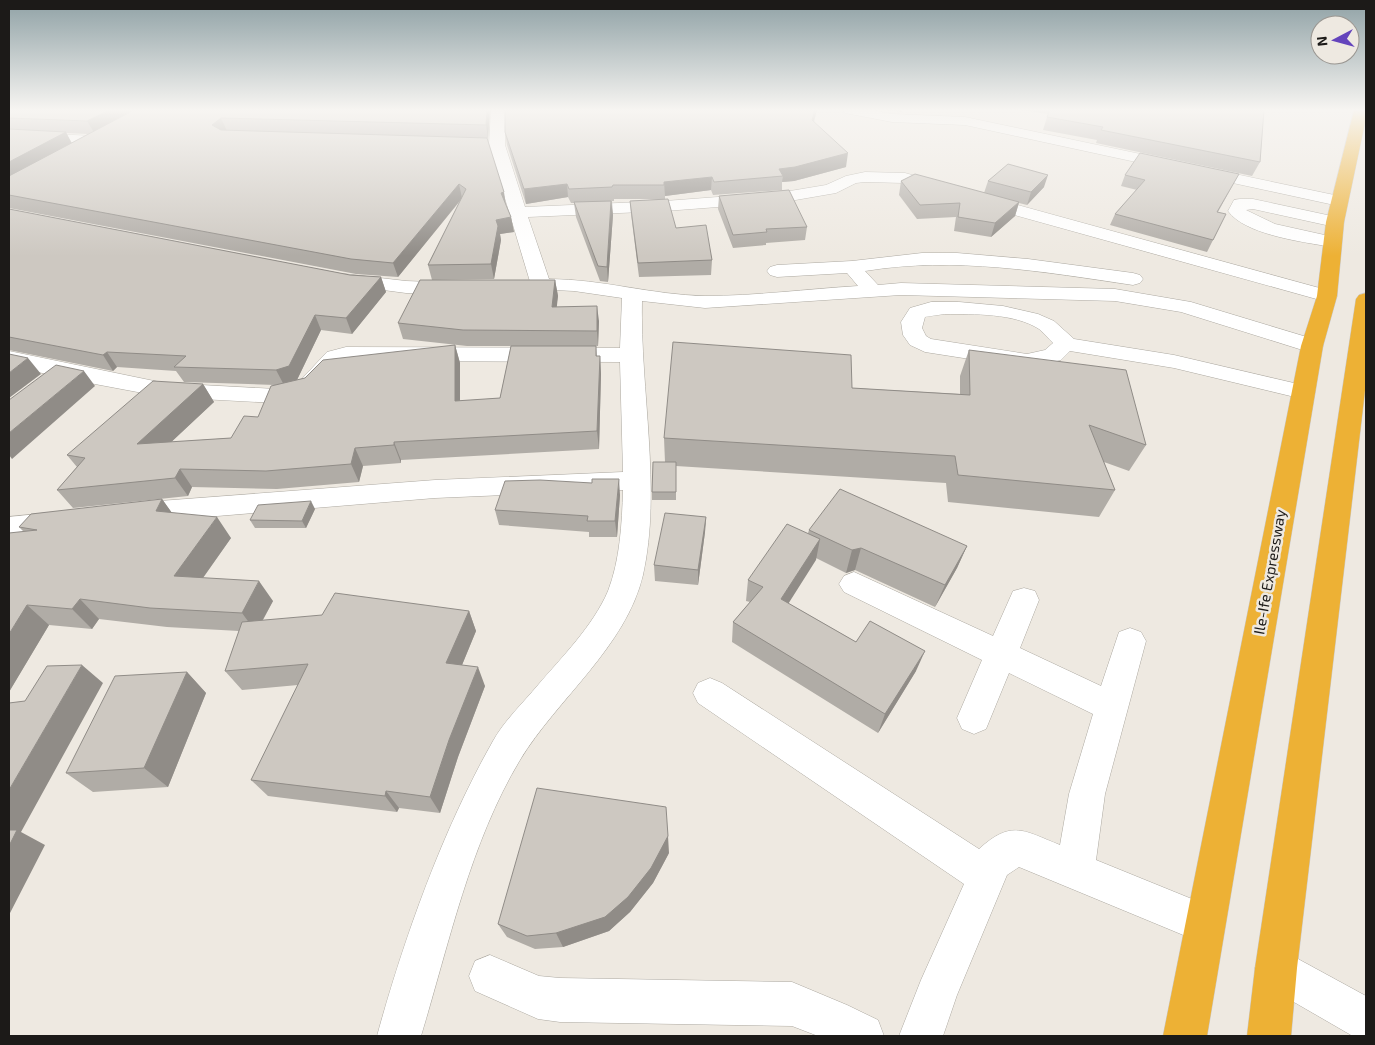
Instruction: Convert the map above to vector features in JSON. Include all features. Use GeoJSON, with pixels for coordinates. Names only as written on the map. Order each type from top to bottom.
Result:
{"type":"FeatureCollection","features":[{"type":"Feature","properties":{"kind":"highway","name":"Ile-Ife Expressway"},"geometry":{"type":"LineString","coordinates":[[1185,1036],[1303,392],[1312,346],[1327,296],[1335,222],[1350,159]]}},
{"type":"Feature","properties":{"kind":"highway"},"geometry":{"type":"LineString","coordinates":[[1271,1035],[1276,968],[1364,340],[1366,299]]}},
{"type":"Feature","properties":{"kind":"street"},"geometry":{"type":"LineString","coordinates":[[494,159],[518,212],[531,285],[582,285],[656,298],[705,302],[871,289],[937,289],[1139,298],[1184,306],[1312,346]]}},
{"type":"Feature","properties":{"kind":"street"},"geometry":{"type":"LineString","coordinates":[[1118,159],[1335,222]]}},
{"type":"Feature","properties":{"kind":"street"},"geometry":{"type":"LineString","coordinates":[[518,212],[665,206],[784,197],[830,189],[852,179],[894,177],[1327,296]]}},
{"type":"Feature","properties":{"kind":"street"},"geometry":{"type":"LineString","coordinates":[[778,271],[852,267],[882,261],[977,258],[1133,280]]}},
{"type":"Feature","properties":{"kind":"street"},"geometry":{"type":"LineString","coordinates":[[852,267],[871,289]]}},
{"type":"Feature","properties":{"kind":"street"},"geometry":{"type":"LineString","coordinates":[[330,277],[356,282],[406,287],[474,288]]}},
{"type":"Feature","properties":{"kind":"street"},"geometry":{"type":"LineString","coordinates":[[399,1036],[451,873],[477,809],[505,752],[613,612],[628,577],[636,520],[638,480],[631,355],[632,294]]}},
{"type":"Feature","properties":{"kind":"street"},"geometry":{"type":"LineString","coordinates":[[1066,343],[1053,355],[1027,360],[925,345],[916,340],[912,334],[911,322],[915,314],[926,308],[979,310],[1019,316],[1046,324],[1066,343],[1157,358],[1303,392]]}},
{"type":"Feature","properties":{"kind":"street"},"geometry":{"type":"LineString","coordinates":[[9,358],[63,371],[164,390],[276,396],[305,388],[335,357],[346,354],[631,355]]}},
{"type":"Feature","properties":{"kind":"street"},"geometry":{"type":"LineString","coordinates":[[40,389],[63,371]]}},
{"type":"Feature","properties":{"kind":"street"},"geometry":{"type":"LineString","coordinates":[[9,527],[175,508],[426,490],[638,480]]}},
{"type":"Feature","properties":{"kind":"street"},"geometry":{"type":"LineString","coordinates":[[854,584],[1112,707]]}},
{"type":"Feature","properties":{"kind":"street"},"geometry":{"type":"LineString","coordinates":[[974,718],[1024,600]]}},
{"type":"Feature","properties":{"kind":"street"},"geometry":{"type":"LineString","coordinates":[[1075,869],[1087,794],[1130,641]]}},
{"type":"Feature","properties":{"kind":"street"},"geometry":{"type":"LineString","coordinates":[[710,693],[988,877]]}},
{"type":"Feature","properties":{"kind":"street"},"geometry":{"type":"LineString","coordinates":[[921,1036],[936,994],[993,862],[1006,851],[1019,848],[1075,869],[1205,924]]}},
{"type":"Feature","properties":{"kind":"street"},"geometry":{"type":"LineString","coordinates":[[1276,968],[1366,1020]]}},
{"type":"Feature","properties":{"kind":"street"},"geometry":{"type":"LineString","coordinates":[[490,976],[538,997],[560,1000],[792,1004],[832,1020],[862,1036]]}},
{"type":"Feature","properties":{"kind":"building"},"geometry":{"type":"Polygon","coordinates":[[[42,159],[494,159],[504,192],[501,193],[511,217],[496,220],[498,226],[491,264],[428,265],[466,189],[459,184],[393,263],[351,259],[9,195],[9,176],[42,159]]]}},
{"type":"Feature","properties":{"kind":"building"},"geometry":{"type":"Polygon","coordinates":[[[514,159],[826,159],[779,169],[783,176],[714,182],[712,177],[664,182],[664,185],[613,185],[612,187],[569,189],[567,184],[524,189],[514,159]]]}},
{"type":"Feature","properties":{"kind":"building"},"geometry":{"type":"Polygon","coordinates":[[[1136,159],[1167,159],[1239,174],[1217,212],[1226,214],[1213,240],[1115,214],[1145,180],[1125,175],[1136,159]]]}},
{"type":"Feature","properties":{"kind":"building"},"geometry":{"type":"Polygon","coordinates":[[[1244,159],[1260,159],[1260,162],[1244,159]]]}},
{"type":"Feature","properties":{"kind":"building"},"geometry":{"type":"Polygon","coordinates":[[[1008,164],[1048,175],[1031,192],[988,181],[1008,164]]]}},
{"type":"Feature","properties":{"kind":"building"},"geometry":{"type":"Polygon","coordinates":[[[915,174],[1019,202],[995,223],[958,217],[960,203],[920,205],[901,181],[915,174]]]}},
{"type":"Feature","properties":{"kind":"building"},"geometry":{"type":"Polygon","coordinates":[[[789,190],[807,227],[766,229],[767,232],[733,235],[719,196],[789,190]]]}},
{"type":"Feature","properties":{"kind":"building"},"geometry":{"type":"Polygon","coordinates":[[[668,199],[676,228],[706,225],[712,260],[638,263],[630,201],[668,199]]]}},
{"type":"Feature","properties":{"kind":"building"},"geometry":{"type":"Polygon","coordinates":[[[611,201],[607,267],[598,266],[574,202],[611,201]]]}},
{"type":"Feature","properties":{"kind":"building"},"geometry":{"type":"Polygon","coordinates":[[[9,209],[350,275],[381,277],[346,318],[315,315],[289,366],[276,370],[174,367],[186,356],[107,352],[103,355],[9,337],[9,209]]]}},
{"type":"Feature","properties":{"kind":"building"},"geometry":{"type":"Polygon","coordinates":[[[420,280],[555,280],[552,307],[597,306],[597,331],[463,330],[398,323],[420,280]]]}},
{"type":"Feature","properties":{"kind":"building"},"geometry":{"type":"Polygon","coordinates":[[[673,342],[851,355],[852,388],[970,395],[969,350],[1126,370],[1146,445],[1089,425],[1115,490],[958,475],[955,456],[664,438],[673,342]]]}},
{"type":"Feature","properties":{"kind":"building"},"geometry":{"type":"Polygon","coordinates":[[[455,345],[455,401],[500,398],[511,346],[596,346],[596,356],[600,356],[597,431],[394,442],[394,445],[355,448],[351,464],[266,471],[180,469],[175,478],[57,490],[85,458],[67,455],[153,381],[203,384],[137,444],[231,438],[244,416],[258,417],[271,386],[305,378],[323,360],[455,345]]]}},
{"type":"Feature","properties":{"kind":"building"},"geometry":{"type":"Polygon","coordinates":[[[9,354],[28,358],[9,373],[9,354]]]}},
{"type":"Feature","properties":{"kind":"building"},"geometry":{"type":"Polygon","coordinates":[[[56,365],[84,371],[9,433],[9,400],[56,365]]]}},
{"type":"Feature","properties":{"kind":"building"},"geometry":{"type":"Polygon","coordinates":[[[653,462],[676,462],[676,492],[652,492],[653,462]]]}},
{"type":"Feature","properties":{"kind":"building"},"geometry":{"type":"Polygon","coordinates":[[[592,479],[619,479],[615,521],[587,521],[588,516],[495,510],[505,481],[540,480],[592,483],[592,479]]]}},
{"type":"Feature","properties":{"kind":"building"},"geometry":{"type":"Polygon","coordinates":[[[840,489],[967,546],[945,585],[861,548],[852,550],[809,530],[840,489]]]}},
{"type":"Feature","properties":{"kind":"building"},"geometry":{"type":"Polygon","coordinates":[[[162,499],[156,511],[217,517],[174,576],[259,581],[242,613],[150,608],[80,599],[72,609],[27,605],[9,634],[9,533],[37,530],[19,527],[31,514],[162,499]]]}},
{"type":"Feature","properties":{"kind":"building"},"geometry":{"type":"Polygon","coordinates":[[[311,501],[302,521],[250,520],[258,505],[311,501]]]}},
{"type":"Feature","properties":{"kind":"building"},"geometry":{"type":"Polygon","coordinates":[[[665,513],[706,517],[698,570],[654,565],[665,513]]]}},
{"type":"Feature","properties":{"kind":"building"},"geometry":{"type":"Polygon","coordinates":[[[787,524],[820,539],[781,599],[856,642],[870,621],[925,651],[885,714],[733,622],[763,587],[748,580],[787,524]]]}},
{"type":"Feature","properties":{"kind":"building"},"geometry":{"type":"Polygon","coordinates":[[[335,593],[469,611],[446,663],[478,667],[449,740],[430,797],[386,791],[385,796],[251,780],[308,664],[225,671],[242,622],[322,615],[335,593]]]}},
{"type":"Feature","properties":{"kind":"building"},"geometry":{"type":"Polygon","coordinates":[[[82,665],[9,790],[9,703],[25,701],[47,666],[82,665]]]}},
{"type":"Feature","properties":{"kind":"building"},"geometry":{"type":"Polygon","coordinates":[[[187,672],[144,768],[66,773],[115,676],[187,672]]]}},
{"type":"Feature","properties":{"kind":"building"},"geometry":{"type":"Polygon","coordinates":[[[537,788],[666,807],[668,836],[651,868],[628,897],[605,917],[556,933],[527,936],[498,924],[537,788]]]}},
{"type":"Feature","properties":{"kind":"building"},"geometry":{"type":"Polygon","coordinates":[[[9,830],[17,830],[9,846],[9,830]]]}}]}
